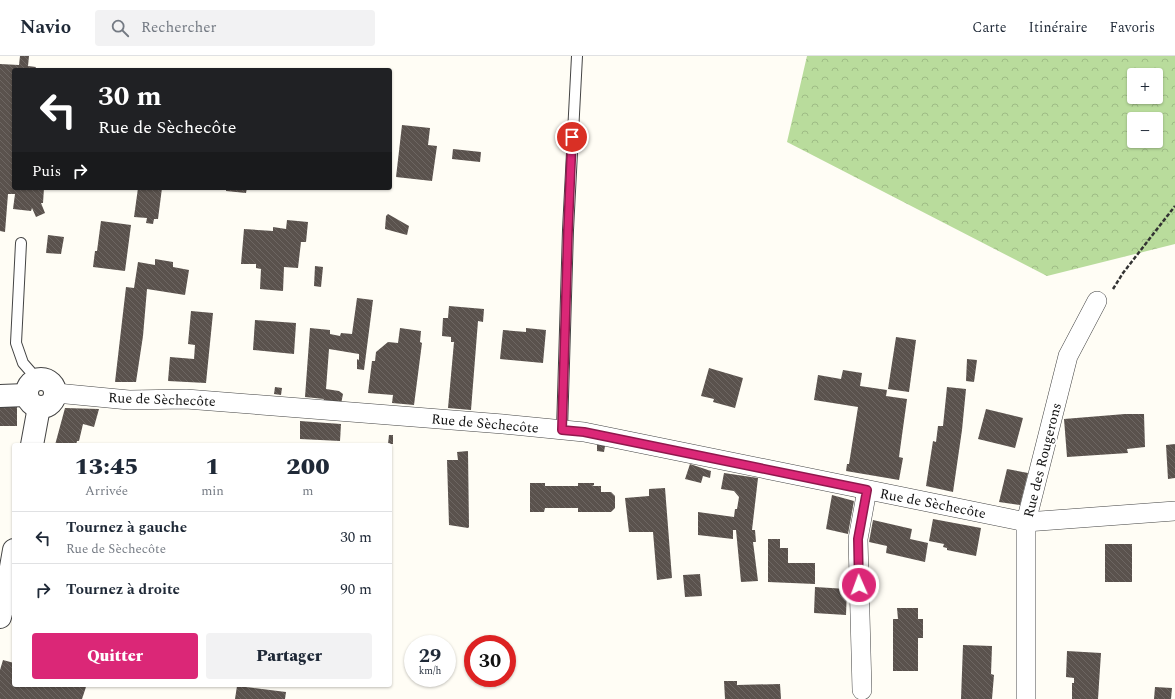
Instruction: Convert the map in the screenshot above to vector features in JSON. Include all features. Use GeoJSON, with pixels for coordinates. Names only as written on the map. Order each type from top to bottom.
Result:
{"type":"FeatureCollection","features":[{"type":"Feature","properties":{"kind":"street","name":"Rue des Rougerons"},"geometry":{"type":"LineString","coordinates":[[1026,699],[1026,522],[1068,356],[1097,301]]}},
{"type":"Feature","properties":{"kind":"street","name":"Rue de Sèchecôte"},"geometry":{"type":"LineString","coordinates":[[56,393],[128,400],[186,399],[562,430],[592,434],[1026,522],[1175,511]]}},
{"type":"Feature","properties":{"kind":"street"},"geometry":{"type":"LineString","coordinates":[[34,394],[44,407],[50,405],[55,399],[56,393]]}},
{"type":"Feature","properties":{"kind":"street"},"geometry":{"type":"LineString","coordinates":[[0,396],[34,394]]}},
{"type":"Feature","properties":{"kind":"street"},"geometry":{"type":"LineString","coordinates":[[32,443],[34,394]]}},
{"type":"Feature","properties":{"kind":"street"},"geometry":{"type":"LineString","coordinates":[[862,690],[858,539],[867,490]]}},
{"type":"Feature","properties":{"kind":"street"},"geometry":{"type":"LineString","coordinates":[[0,617],[12,561]]}},
{"type":"Feature","properties":{"kind":"lane"},"geometry":{"type":"LineString","coordinates":[[562,430],[568,230],[577,56]]}},
{"type":"Feature","properties":{"kind":"lane"},"geometry":{"type":"LineString","coordinates":[[21,243],[16,343],[34,394]]}},
{"type":"Feature","properties":{"kind":"green space"},"geometry":{"type":"Polygon","coordinates":[[[807,56],[1175,56],[1175,244],[1047,276],[787,142],[807,56]]]}},
{"type":"Feature","properties":{"kind":"building"},"geometry":{"type":"Polygon","coordinates":[[[20,56],[29,56],[28,66],[36,67],[12,68],[12,190],[44,190],[43,203],[41,203],[45,213],[36,217],[32,208],[31,211],[13,209],[15,194],[8,194],[5,232],[0,231],[0,64],[19,65],[20,56]]]}},
{"type":"Feature","properties":{"kind":"building"},"geometry":{"type":"Polygon","coordinates":[[[402,125],[430,128],[428,145],[437,146],[432,181],[396,177],[402,125]]]}},
{"type":"Feature","properties":{"kind":"building"},"geometry":{"type":"Polygon","coordinates":[[[453,149],[481,152],[480,162],[452,159],[453,149]]]}},
{"type":"Feature","properties":{"kind":"building"},"geometry":{"type":"Polygon","coordinates":[[[138,190],[162,190],[158,219],[154,219],[153,224],[146,223],[147,218],[134,217],[138,190]]]}},
{"type":"Feature","properties":{"kind":"building"},"geometry":{"type":"Polygon","coordinates":[[[226,190],[247,190],[246,193],[226,190]]]}},
{"type":"Feature","properties":{"kind":"building"},"geometry":{"type":"Polygon","coordinates":[[[388,214],[409,226],[407,235],[385,229],[386,216],[388,214]]]}},
{"type":"Feature","properties":{"kind":"building"},"geometry":{"type":"Polygon","coordinates":[[[287,220],[308,222],[306,242],[301,242],[298,268],[284,267],[283,291],[260,289],[261,269],[256,268],[256,264],[241,264],[244,229],[273,231],[273,227],[286,229],[287,220]]]}},
{"type":"Feature","properties":{"kind":"building"},"geometry":{"type":"Polygon","coordinates":[[[101,221],[131,225],[125,271],[93,267],[101,221]]]}},
{"type":"Feature","properties":{"kind":"building"},"geometry":{"type":"Polygon","coordinates":[[[48,235],[64,237],[61,254],[46,253],[48,235]]]}},
{"type":"Feature","properties":{"kind":"building"},"geometry":{"type":"Polygon","coordinates":[[[155,259],[173,262],[173,267],[189,270],[185,295],[147,289],[143,336],[136,382],[115,382],[126,287],[134,288],[138,262],[155,265],[155,259]]]}},
{"type":"Feature","properties":{"kind":"building"},"geometry":{"type":"Polygon","coordinates":[[[315,266],[323,267],[321,287],[314,286],[315,266]]]}},
{"type":"Feature","properties":{"kind":"building"},"geometry":{"type":"Polygon","coordinates":[[[357,298],[373,300],[364,370],[357,369],[357,359],[359,360],[359,354],[329,349],[326,389],[339,391],[343,394],[341,404],[323,401],[324,399],[305,397],[310,328],[330,330],[330,334],[340,336],[341,333],[352,334],[357,298]]]}},
{"type":"Feature","properties":{"kind":"building"},"geometry":{"type":"Polygon","coordinates":[[[449,306],[484,309],[483,322],[478,321],[471,410],[448,408],[454,342],[451,342],[451,337],[442,336],[443,318],[448,318],[449,306]]]}},
{"type":"Feature","properties":{"kind":"building"},"geometry":{"type":"Polygon","coordinates":[[[191,311],[213,313],[206,383],[168,381],[170,357],[194,359],[195,345],[188,344],[191,311]]]}},
{"type":"Feature","properties":{"kind":"building"},"geometry":{"type":"Polygon","coordinates":[[[255,320],[296,323],[294,354],[253,350],[255,320]]]}},
{"type":"Feature","properties":{"kind":"building"},"geometry":{"type":"Polygon","coordinates":[[[400,328],[421,331],[420,342],[422,343],[414,405],[392,403],[393,395],[368,393],[372,361],[375,361],[376,352],[388,342],[398,343],[400,328]]]}},
{"type":"Feature","properties":{"kind":"building"},"geometry":{"type":"Polygon","coordinates":[[[526,328],[546,330],[543,363],[500,359],[503,330],[526,332],[526,328]]]}},
{"type":"Feature","properties":{"kind":"building"},"geometry":{"type":"Polygon","coordinates":[[[896,337],[916,340],[909,392],[888,389],[896,337]]]}},
{"type":"Feature","properties":{"kind":"building"},"geometry":{"type":"Polygon","coordinates":[[[967,359],[977,360],[974,382],[966,381],[967,359]]]}},
{"type":"Feature","properties":{"kind":"building"},"geometry":{"type":"Polygon","coordinates":[[[709,368],[743,378],[735,408],[713,402],[714,399],[701,396],[709,368]]]}},
{"type":"Feature","properties":{"kind":"building"},"geometry":{"type":"Polygon","coordinates":[[[843,370],[862,373],[860,386],[887,390],[886,396],[907,399],[899,457],[903,458],[899,480],[846,471],[847,464],[849,464],[858,407],[814,400],[818,375],[841,379],[843,370]]]}},
{"type":"Feature","properties":{"kind":"building"},"geometry":{"type":"Polygon","coordinates":[[[275,387],[282,388],[281,395],[274,394],[275,387]]]}},
{"type":"Feature","properties":{"kind":"building"},"geometry":{"type":"Polygon","coordinates":[[[947,387],[966,389],[953,492],[926,486],[933,441],[936,442],[938,426],[943,426],[947,387]]]}},
{"type":"Feature","properties":{"kind":"building"},"geometry":{"type":"Polygon","coordinates":[[[0,406],[17,406],[17,426],[0,426],[0,406]]]}},
{"type":"Feature","properties":{"kind":"building"},"geometry":{"type":"Polygon","coordinates":[[[65,408],[99,409],[94,427],[83,424],[79,441],[77,441],[76,443],[56,443],[65,408]]]}},
{"type":"Feature","properties":{"kind":"building"},"geometry":{"type":"Polygon","coordinates":[[[986,409],[1023,418],[1015,448],[978,439],[986,409]]]}},
{"type":"Feature","properties":{"kind":"building"},"geometry":{"type":"Polygon","coordinates":[[[1144,414],[1145,447],[1127,449],[1128,453],[1067,457],[1064,419],[1144,414]]]}},
{"type":"Feature","properties":{"kind":"building"},"geometry":{"type":"Polygon","coordinates":[[[300,421],[341,424],[340,441],[300,439],[300,421]]]}},
{"type":"Feature","properties":{"kind":"building"},"geometry":{"type":"Polygon","coordinates":[[[389,435],[393,435],[393,444],[388,443],[389,435]]]}},
{"type":"Feature","properties":{"kind":"building"},"geometry":{"type":"Polygon","coordinates":[[[597,444],[605,446],[604,452],[597,451],[597,444]]]}},
{"type":"Feature","properties":{"kind":"building"},"geometry":{"type":"Polygon","coordinates":[[[1175,444],[1175,478],[1168,479],[1166,445],[1175,444]]]}},
{"type":"Feature","properties":{"kind":"building"},"geometry":{"type":"Polygon","coordinates":[[[468,451],[468,528],[449,525],[447,460],[458,460],[457,452],[468,451]]]}},
{"type":"Feature","properties":{"kind":"building"},"geometry":{"type":"Polygon","coordinates":[[[690,464],[711,471],[710,478],[703,476],[701,483],[685,479],[690,464]]]}},
{"type":"Feature","properties":{"kind":"building"},"geometry":{"type":"Polygon","coordinates":[[[1007,469],[1028,473],[1020,505],[999,502],[1007,469]]]}},
{"type":"Feature","properties":{"kind":"building"},"geometry":{"type":"Polygon","coordinates":[[[724,473],[758,478],[752,530],[755,530],[756,542],[753,542],[758,581],[741,582],[736,530],[733,530],[733,539],[698,535],[698,512],[734,517],[739,497],[734,491],[721,489],[724,473]]]}},
{"type":"Feature","properties":{"kind":"building"},"geometry":{"type":"Polygon","coordinates":[[[530,483],[545,483],[545,486],[578,486],[578,483],[594,483],[592,486],[601,486],[601,492],[611,492],[615,496],[615,508],[611,512],[578,512],[578,508],[545,508],[544,512],[530,512],[530,483]]]}},
{"type":"Feature","properties":{"kind":"building"},"geometry":{"type":"Polygon","coordinates":[[[665,488],[672,578],[657,580],[653,532],[629,532],[625,498],[649,496],[649,489],[665,488]]]}},
{"type":"Feature","properties":{"kind":"building"},"geometry":{"type":"Polygon","coordinates":[[[832,495],[854,501],[848,534],[826,529],[832,495]]]}},
{"type":"Feature","properties":{"kind":"building"},"geometry":{"type":"Polygon","coordinates":[[[933,519],[981,528],[976,556],[947,550],[947,548],[943,547],[944,544],[929,541],[933,519]]]}},
{"type":"Feature","properties":{"kind":"building"},"geometry":{"type":"Polygon","coordinates":[[[873,520],[912,529],[910,539],[928,543],[925,562],[886,553],[887,546],[869,542],[873,520]]]}},
{"type":"Feature","properties":{"kind":"building"},"geometry":{"type":"Polygon","coordinates":[[[768,539],[780,539],[780,548],[788,548],[788,563],[815,563],[815,584],[768,582],[768,539]]]}},
{"type":"Feature","properties":{"kind":"building"},"geometry":{"type":"Polygon","coordinates":[[[1105,544],[1132,544],[1132,582],[1105,582],[1105,544]]]}},
{"type":"Feature","properties":{"kind":"building"},"geometry":{"type":"Polygon","coordinates":[[[700,574],[702,596],[685,597],[683,575],[700,574]]]}},
{"type":"Feature","properties":{"kind":"building"},"geometry":{"type":"Polygon","coordinates":[[[815,587],[847,589],[846,615],[814,613],[815,587]]]}},
{"type":"Feature","properties":{"kind":"building"},"geometry":{"type":"Polygon","coordinates":[[[897,608],[918,608],[918,619],[923,619],[923,638],[918,638],[918,671],[893,671],[893,619],[898,619],[897,608]]]}},
{"type":"Feature","properties":{"kind":"building"},"geometry":{"type":"Polygon","coordinates":[[[963,645],[992,646],[991,674],[994,675],[992,699],[961,699],[963,645]]]}},
{"type":"Feature","properties":{"kind":"building"},"geometry":{"type":"Polygon","coordinates":[[[1067,651],[1101,653],[1098,699],[1072,699],[1072,683],[1074,683],[1074,678],[1066,677],[1067,651]]]}},
{"type":"Feature","properties":{"kind":"building"},"geometry":{"type":"Polygon","coordinates":[[[3,660],[12,662],[12,687],[86,687],[82,699],[0,699],[0,670],[3,660]]]}},
{"type":"Feature","properties":{"kind":"building"},"geometry":{"type":"Polygon","coordinates":[[[724,681],[737,681],[737,685],[780,684],[781,699],[725,699],[724,681]]]}},
{"type":"Feature","properties":{"kind":"building"},"geometry":{"type":"Polygon","coordinates":[[[237,687],[286,692],[285,699],[235,699],[237,687]]]}},
{"type":"Feature","properties":{"kind":"building"},"geometry":{"type":"Polygon","coordinates":[[[1155,687],[1172,688],[1171,699],[1154,699],[1155,687]]]}},
{"type":"Feature","properties":{"kind":"route"},"geometry":{"type":"LineString","coordinates":[[572,137],[562,430],[584,432],[867,490],[858,539],[859,585]]}}]}
